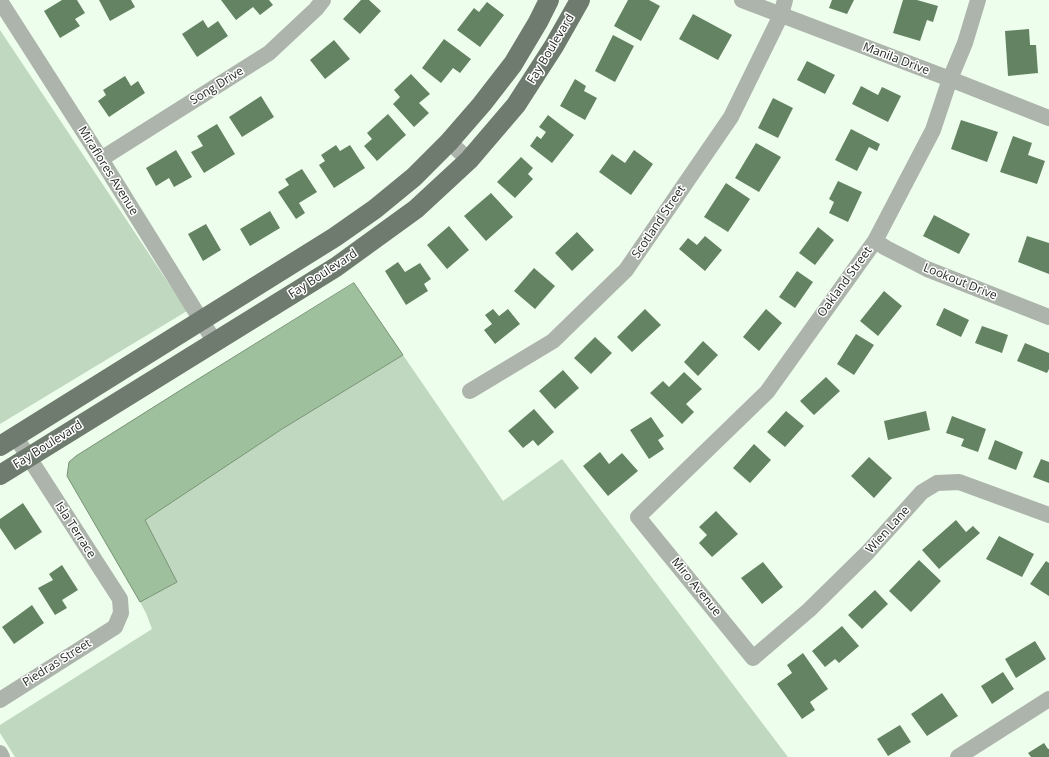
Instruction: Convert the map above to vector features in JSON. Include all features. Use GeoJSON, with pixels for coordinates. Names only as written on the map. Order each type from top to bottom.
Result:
{"type":"FeatureCollection","features":[{"type":"Feature","properties":{"kind":"main road","name":"Fay Boulevard"},"geometry":{"type":"LineString","coordinates":[[8,441],[334,237],[376,209],[414,177],[449,142],[482,104],[513,64],[550,0]]}},
{"type":"Feature","properties":{"kind":"main road","name":"Fay Boulevard"},"geometry":{"type":"LineString","coordinates":[[0,475],[342,262],[416,209],[469,160],[516,105],[554,46],[580,0]]}},
{"type":"Feature","properties":{"kind":"street","name":"Song Drive"},"geometry":{"type":"LineString","coordinates":[[101,159],[269,53],[316,9],[323,0]]}},
{"type":"Feature","properties":{"kind":"street","name":"Manila Drive"},"geometry":{"type":"LineString","coordinates":[[742,0],[1049,118]]}},
{"type":"Feature","properties":{"kind":"street","name":"Scotland Street"},"geometry":{"type":"LineString","coordinates":[[470,391],[553,342],[626,270],[731,117],[782,15],[786,0]]}},
{"type":"Feature","properties":{"kind":"street","name":"Oakland Street"},"geometry":{"type":"LineString","coordinates":[[638,517],[766,392],[875,241],[933,130],[950,79],[965,43],[978,0]]}},
{"type":"Feature","properties":{"kind":"street","name":"Miraflores Avenue"},"geometry":{"type":"LineString","coordinates":[[1,1],[215,342]]}},
{"type":"Feature","properties":{"kind":"street"},"geometry":{"type":"LineString","coordinates":[[449,142],[469,160]]}},
{"type":"Feature","properties":{"kind":"street","name":"Lookout Drive"},"geometry":{"type":"LineString","coordinates":[[875,241],[898,255],[927,269],[1049,317]]}},
{"type":"Feature","properties":{"kind":"street","name":"Isla Terrace"},"geometry":{"type":"LineString","coordinates":[[8,441],[28,457],[120,599],[121,613],[114,627]]}},
{"type":"Feature","properties":{"kind":"street","name":"Wien Lane"},"geometry":{"type":"LineString","coordinates":[[753,658],[808,610],[867,553],[922,492],[937,483],[959,482],[1049,515]]}},
{"type":"Feature","properties":{"kind":"street","name":"Miro Avenue"},"geometry":{"type":"LineString","coordinates":[[638,517],[753,658]]}},
{"type":"Feature","properties":{"kind":"street","name":"Piedras Street"},"geometry":{"type":"LineString","coordinates":[[0,700],[114,627]]}},
{"type":"Feature","properties":{"kind":"street"},"geometry":{"type":"LineString","coordinates":[[958,757],[1049,699]]}},
{"type":"Feature","properties":{"kind":"street"},"geometry":{"type":"LineString","coordinates":[[0,753],[2,757]]}},
{"type":"Feature","properties":{"kind":"shaded area"},"geometry":{"type":"Polygon","coordinates":[[[0,30],[187,311],[0,424],[0,30]]]}},
{"type":"Feature","properties":{"kind":"shaded area"},"geometry":{"type":"Polygon","coordinates":[[[354,283],[403,355],[282,429],[145,520],[177,582],[140,602],[67,476],[69,462],[76,456],[195,381],[354,283]]]}},
{"type":"Feature","properties":{"kind":"shaded area"},"geometry":{"type":"Polygon","coordinates":[[[403,355],[503,501],[562,459],[788,757],[15,757],[0,733],[0,725],[152,629],[140,602],[177,582],[145,520],[282,429],[403,355]]]}},
{"type":"Feature","properties":{"kind":"building"},"geometry":{"type":"Polygon","coordinates":[[[62,0],[77,0],[85,13],[75,19],[80,26],[60,38],[44,11],[62,0]]]}},
{"type":"Feature","properties":{"kind":"building"},"geometry":{"type":"Polygon","coordinates":[[[99,0],[131,0],[135,7],[110,21],[99,0]]]}},
{"type":"Feature","properties":{"kind":"building"},"geometry":{"type":"Polygon","coordinates":[[[221,0],[269,0],[273,5],[260,15],[253,7],[236,20],[221,0]]]}},
{"type":"Feature","properties":{"kind":"building"},"geometry":{"type":"Polygon","coordinates":[[[361,0],[369,0],[381,11],[360,34],[343,19],[361,0]]]}},
{"type":"Feature","properties":{"kind":"building"},"geometry":{"type":"Polygon","coordinates":[[[628,0],[649,0],[660,6],[641,41],[614,26],[628,0]]]}},
{"type":"Feature","properties":{"kind":"building"},"geometry":{"type":"Polygon","coordinates":[[[832,0],[854,0],[847,14],[829,8],[832,0]]]}},
{"type":"Feature","properties":{"kind":"building"},"geometry":{"type":"Polygon","coordinates":[[[903,0],[917,0],[938,6],[933,22],[927,20],[920,41],[893,33],[903,0]]]}},
{"type":"Feature","properties":{"kind":"building"},"geometry":{"type":"Polygon","coordinates":[[[487,2],[504,15],[480,47],[457,30],[474,8],[479,12],[487,2]]]}},
{"type":"Feature","properties":{"kind":"building"},"geometry":{"type":"Polygon","coordinates":[[[693,14],[732,35],[718,60],[679,39],[693,14]]]}},
{"type":"Feature","properties":{"kind":"building"},"geometry":{"type":"Polygon","coordinates":[[[203,20],[208,28],[218,21],[228,36],[197,57],[182,34],[203,20]]]}},
{"type":"Feature","properties":{"kind":"building"},"geometry":{"type":"Polygon","coordinates":[[[1029,29],[1030,45],[1036,45],[1038,73],[1008,76],[1005,31],[1029,29]]]}},
{"type":"Feature","properties":{"kind":"building"},"geometry":{"type":"Polygon","coordinates":[[[613,35],[634,46],[615,82],[595,71],[613,35]]]}},
{"type":"Feature","properties":{"kind":"building"},"geometry":{"type":"Polygon","coordinates":[[[444,39],[471,59],[460,73],[453,68],[441,83],[422,68],[444,39]]]}},
{"type":"Feature","properties":{"kind":"building"},"geometry":{"type":"Polygon","coordinates":[[[334,40],[350,59],[325,79],[310,60],[334,40]]]}},
{"type":"Feature","properties":{"kind":"building"},"geometry":{"type":"Polygon","coordinates":[[[807,61],[835,75],[825,94],[797,80],[807,61]]]}},
{"type":"Feature","properties":{"kind":"building"},"geometry":{"type":"Polygon","coordinates":[[[411,74],[430,94],[419,103],[429,113],[414,127],[393,104],[400,97],[394,90],[411,74]]]}},
{"type":"Feature","properties":{"kind":"building"},"geometry":{"type":"Polygon","coordinates":[[[125,76],[131,86],[138,81],[145,93],[109,117],[98,101],[106,95],[103,90],[125,76]]]}},
{"type":"Feature","properties":{"kind":"building"},"geometry":{"type":"Polygon","coordinates":[[[575,79],[586,86],[584,91],[597,98],[585,120],[560,106],[575,79]]]}},
{"type":"Feature","properties":{"kind":"building"},"geometry":{"type":"Polygon","coordinates":[[[861,86],[878,95],[882,87],[901,96],[888,122],[852,104],[861,86]]]}},
{"type":"Feature","properties":{"kind":"building"},"geometry":{"type":"Polygon","coordinates":[[[261,96],[274,117],[242,137],[229,117],[261,96]]]}},
{"type":"Feature","properties":{"kind":"building"},"geometry":{"type":"Polygon","coordinates":[[[773,98],[793,108],[778,138],[758,128],[773,98]]]}},
{"type":"Feature","properties":{"kind":"building"},"geometry":{"type":"Polygon","coordinates":[[[388,114],[406,135],[377,161],[364,146],[372,139],[367,133],[388,114]]]}},
{"type":"Feature","properties":{"kind":"building"},"geometry":{"type":"Polygon","coordinates":[[[548,115],[574,135],[552,163],[530,146],[537,136],[541,139],[546,132],[539,127],[548,115]]]}},
{"type":"Feature","properties":{"kind":"building"},"geometry":{"type":"Polygon","coordinates":[[[961,120],[998,132],[987,162],[951,149],[961,120]]]}},
{"type":"Feature","properties":{"kind":"building"},"geometry":{"type":"Polygon","coordinates":[[[217,124],[235,154],[204,173],[191,152],[203,146],[197,136],[217,124]]]}},
{"type":"Feature","properties":{"kind":"building"},"geometry":{"type":"Polygon","coordinates":[[[851,129],[880,144],[877,151],[869,147],[857,171],[835,160],[851,129]]]}},
{"type":"Feature","properties":{"kind":"building"},"geometry":{"type":"Polygon","coordinates":[[[1013,136],[1032,143],[1028,155],[1045,161],[1037,184],[1000,172],[1013,136]]]}},
{"type":"Feature","properties":{"kind":"building"},"geometry":{"type":"Polygon","coordinates":[[[756,143],[781,157],[759,192],[735,178],[756,143]]]}},
{"type":"Feature","properties":{"kind":"building"},"geometry":{"type":"Polygon","coordinates":[[[336,145],[340,151],[350,145],[365,168],[334,188],[319,165],[325,161],[321,155],[336,145]]]}},
{"type":"Feature","properties":{"kind":"building"},"geometry":{"type":"Polygon","coordinates":[[[176,150],[192,177],[174,187],[169,178],[156,186],[146,168],[176,150]]]}},
{"type":"Feature","properties":{"kind":"building"},"geometry":{"type":"Polygon","coordinates":[[[634,150],[653,164],[631,195],[599,172],[612,154],[625,163],[634,150]]]}},
{"type":"Feature","properties":{"kind":"building"},"geometry":{"type":"Polygon","coordinates":[[[521,157],[533,168],[528,174],[533,179],[515,198],[497,182],[521,157]]]}},
{"type":"Feature","properties":{"kind":"building"},"geometry":{"type":"Polygon","coordinates":[[[302,169],[317,192],[299,203],[305,213],[296,219],[278,192],[289,185],[285,179],[302,169]]]}},
{"type":"Feature","properties":{"kind":"building"},"geometry":{"type":"Polygon","coordinates":[[[838,181],[862,192],[848,222],[829,213],[834,202],[829,199],[838,181]]]}},
{"type":"Feature","properties":{"kind":"building"},"geometry":{"type":"Polygon","coordinates":[[[726,183],[750,199],[728,232],[704,217],[726,183]]]}},
{"type":"Feature","properties":{"kind":"building"},"geometry":{"type":"Polygon","coordinates":[[[491,193],[513,217],[486,241],[464,216],[491,193]]]}},
{"type":"Feature","properties":{"kind":"building"},"geometry":{"type":"Polygon","coordinates":[[[270,211],[280,228],[250,246],[240,229],[270,211]]]}},
{"type":"Feature","properties":{"kind":"building"},"geometry":{"type":"Polygon","coordinates":[[[934,215],[970,234],[959,254],[923,236],[934,215]]]}},
{"type":"Feature","properties":{"kind":"building"},"geometry":{"type":"Polygon","coordinates":[[[206,224],[221,250],[203,261],[188,234],[206,224]]]}},
{"type":"Feature","properties":{"kind":"building"},"geometry":{"type":"Polygon","coordinates":[[[449,226],[469,250],[447,269],[427,245],[449,226]]]}},
{"type":"Feature","properties":{"kind":"building"},"geometry":{"type":"Polygon","coordinates":[[[818,227],[834,240],[815,265],[799,253],[818,227]]]}},
{"type":"Feature","properties":{"kind":"building"},"geometry":{"type":"Polygon","coordinates":[[[577,232],[594,250],[572,271],[555,253],[577,232]]]}},
{"type":"Feature","properties":{"kind":"building"},"geometry":{"type":"Polygon","coordinates":[[[705,236],[722,250],[705,271],[679,249],[688,238],[697,245],[705,236]]]}},
{"type":"Feature","properties":{"kind":"building"},"geometry":{"type":"Polygon","coordinates":[[[1027,236],[1049,243],[1049,274],[1018,262],[1027,236]]]}},
{"type":"Feature","properties":{"kind":"building"},"geometry":{"type":"Polygon","coordinates":[[[398,262],[405,272],[420,263],[431,279],[424,284],[428,291],[406,305],[385,271],[398,262]]]}},
{"type":"Feature","properties":{"kind":"building"},"geometry":{"type":"Polygon","coordinates":[[[534,268],[555,286],[535,309],[514,291],[534,268]]]}},
{"type":"Feature","properties":{"kind":"building"},"geometry":{"type":"Polygon","coordinates":[[[797,271],[813,282],[795,308],[779,297],[797,271]]]}},
{"type":"Feature","properties":{"kind":"building"},"geometry":{"type":"Polygon","coordinates":[[[884,291],[902,306],[878,336],[860,321],[884,291]]]}},
{"type":"Feature","properties":{"kind":"building"},"geometry":{"type":"Polygon","coordinates":[[[944,308],[969,320],[961,337],[936,325],[944,308]]]}},
{"type":"Feature","properties":{"kind":"building"},"geometry":{"type":"Polygon","coordinates":[[[493,309],[499,316],[508,309],[520,324],[495,344],[484,330],[492,324],[485,315],[493,309]]]}},
{"type":"Feature","properties":{"kind":"building"},"geometry":{"type":"Polygon","coordinates":[[[645,309],[661,325],[632,352],[617,337],[645,309]]]}},
{"type":"Feature","properties":{"kind":"building"},"geometry":{"type":"Polygon","coordinates":[[[766,309],[782,323],[759,351],[743,337],[766,309]]]}},
{"type":"Feature","properties":{"kind":"building"},"geometry":{"type":"Polygon","coordinates":[[[982,326],[1008,335],[1002,353],[975,343],[982,326]]]}},
{"type":"Feature","properties":{"kind":"building"},"geometry":{"type":"Polygon","coordinates":[[[856,334],[874,345],[854,375],[837,364],[856,334]]]}},
{"type":"Feature","properties":{"kind":"building"},"geometry":{"type":"Polygon","coordinates":[[[595,337],[612,353],[591,374],[574,358],[595,337]]]}},
{"type":"Feature","properties":{"kind":"building"},"geometry":{"type":"Polygon","coordinates":[[[703,341],[718,355],[698,376],[684,362],[703,341]]]}},
{"type":"Feature","properties":{"kind":"building"},"geometry":{"type":"Polygon","coordinates":[[[1025,343],[1049,353],[1049,369],[1047,373],[1017,361],[1025,343]]]}},
{"type":"Feature","properties":{"kind":"building"},"geometry":{"type":"Polygon","coordinates":[[[563,370],[579,388],[555,409],[539,391],[563,370]]]}},
{"type":"Feature","properties":{"kind":"building"},"geometry":{"type":"Polygon","coordinates":[[[684,372],[702,389],[686,404],[694,412],[682,424],[650,393],[663,381],[669,387],[684,372]]]}},
{"type":"Feature","properties":{"kind":"building"},"geometry":{"type":"Polygon","coordinates":[[[826,377],[840,391],[814,415],[800,401],[826,377]]]}},
{"type":"Feature","properties":{"kind":"building"},"geometry":{"type":"Polygon","coordinates":[[[534,409],[554,432],[538,446],[533,440],[523,448],[508,431],[534,409]]]}},
{"type":"Feature","properties":{"kind":"building"},"geometry":{"type":"Polygon","coordinates":[[[786,411],[804,426],[785,447],[767,432],[786,411]]]}},
{"type":"Feature","properties":{"kind":"building"},"geometry":{"type":"Polygon","coordinates":[[[926,411],[930,430],[888,440],[884,421],[926,411]]]}},
{"type":"Feature","properties":{"kind":"building"},"geometry":{"type":"Polygon","coordinates":[[[952,416],[986,429],[978,452],[961,446],[964,439],[946,433],[952,416]]]}},
{"type":"Feature","properties":{"kind":"building"},"geometry":{"type":"Polygon","coordinates":[[[651,417],[664,436],[658,440],[664,449],[649,459],[630,430],[651,417]]]}},
{"type":"Feature","properties":{"kind":"building"},"geometry":{"type":"Polygon","coordinates":[[[995,440],[1023,452],[1016,470],[988,459],[995,440]]]}},
{"type":"Feature","properties":{"kind":"building"},"geometry":{"type":"Polygon","coordinates":[[[754,444],[771,460],[750,483],[733,468],[754,444]]]}},
{"type":"Feature","properties":{"kind":"building"},"geometry":{"type":"Polygon","coordinates":[[[600,452],[609,464],[622,453],[638,471],[608,496],[583,466],[600,452]]]}},
{"type":"Feature","properties":{"kind":"building"},"geometry":{"type":"Polygon","coordinates":[[[869,457],[892,478],[874,498],[851,476],[869,457]]]}},
{"type":"Feature","properties":{"kind":"building"},"geometry":{"type":"Polygon","coordinates":[[[1041,459],[1049,462],[1049,483],[1033,477],[1041,459]]]}},
{"type":"Feature","properties":{"kind":"building"},"geometry":{"type":"Polygon","coordinates":[[[23,503],[42,532],[15,550],[0,528],[0,519],[23,503]]]}},
{"type":"Feature","properties":{"kind":"building"},"geometry":{"type":"Polygon","coordinates":[[[716,511],[738,534],[712,557],[699,543],[707,535],[699,527],[716,511]]]}},
{"type":"Feature","properties":{"kind":"building"},"geometry":{"type":"Polygon","coordinates":[[[956,520],[966,532],[973,526],[980,533],[939,569],[922,550],[956,520]]]}},
{"type":"Feature","properties":{"kind":"building"},"geometry":{"type":"Polygon","coordinates":[[[999,536],[1034,554],[1022,577],[986,559],[999,536]]]}},
{"type":"Feature","properties":{"kind":"building"},"geometry":{"type":"Polygon","coordinates":[[[919,560],[941,581],[911,612],[889,591],[919,560]]]}},
{"type":"Feature","properties":{"kind":"building"},"geometry":{"type":"Polygon","coordinates":[[[1046,561],[1049,563],[1049,596],[1030,584],[1046,561]]]}},
{"type":"Feature","properties":{"kind":"building"},"geometry":{"type":"Polygon","coordinates":[[[763,562],[783,587],[762,604],[741,578],[763,562]]]}},
{"type":"Feature","properties":{"kind":"building"},"geometry":{"type":"Polygon","coordinates":[[[62,565],[78,590],[62,600],[67,608],[55,615],[38,588],[53,580],[49,574],[62,565]]]}},
{"type":"Feature","properties":{"kind":"building"},"geometry":{"type":"Polygon","coordinates":[[[875,590],[888,604],[862,629],[848,615],[875,590]]]}},
{"type":"Feature","properties":{"kind":"building"},"geometry":{"type":"Polygon","coordinates":[[[32,605],[44,623],[14,644],[2,627],[32,605]]]}},
{"type":"Feature","properties":{"kind":"building"},"geometry":{"type":"Polygon","coordinates":[[[842,626],[859,646],[839,663],[835,659],[825,667],[812,651],[842,626]]]}},
{"type":"Feature","properties":{"kind":"building"},"geometry":{"type":"Polygon","coordinates":[[[1035,641],[1046,659],[1016,678],[1005,659],[1035,641]]]}},
{"type":"Feature","properties":{"kind":"building"},"geometry":{"type":"Polygon","coordinates":[[[803,653],[828,689],[810,702],[815,710],[802,719],[777,684],[792,673],[787,665],[803,653]]]}},
{"type":"Feature","properties":{"kind":"building"},"geometry":{"type":"Polygon","coordinates":[[[1003,672],[1014,689],[992,704],[981,686],[1003,672]]]}},
{"type":"Feature","properties":{"kind":"building"},"geometry":{"type":"Polygon","coordinates":[[[942,693],[958,716],[927,736],[911,714],[942,693]]]}},
{"type":"Feature","properties":{"kind":"building"},"geometry":{"type":"Polygon","coordinates":[[[900,725],[911,742],[888,756],[877,739],[900,725]]]}},
{"type":"Feature","properties":{"kind":"building"},"geometry":{"type":"Polygon","coordinates":[[[1044,743],[1049,749],[1049,757],[1031,757],[1028,753],[1044,743]]]}}]}
